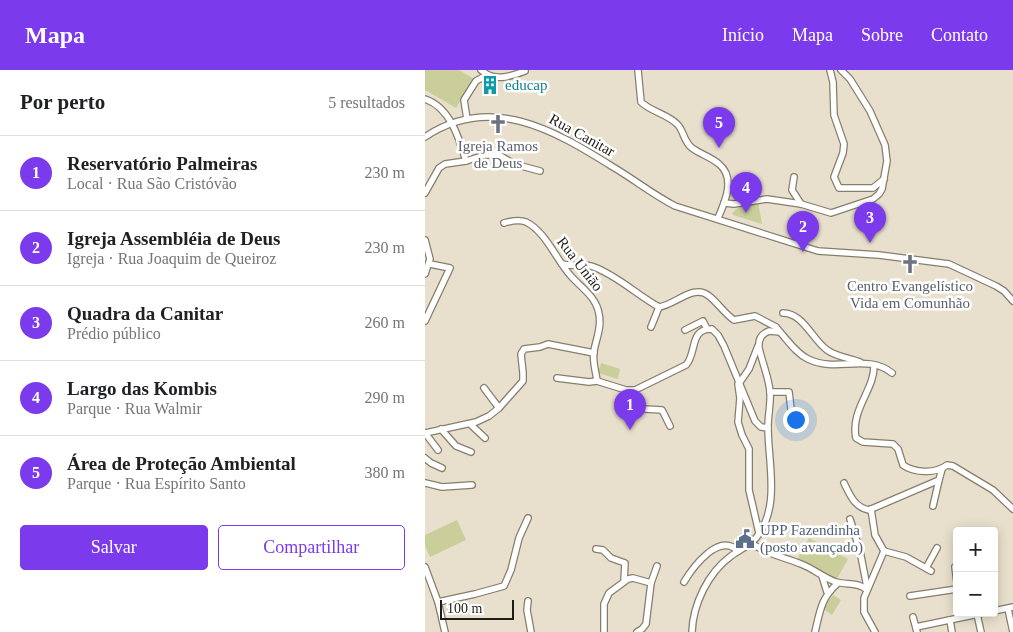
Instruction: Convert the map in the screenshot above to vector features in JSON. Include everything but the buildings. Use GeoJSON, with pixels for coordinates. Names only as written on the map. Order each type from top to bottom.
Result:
{"type":"FeatureCollection","features":[{"type":"Feature","properties":{"kind":"street"},"geometry":{"type":"LineString","coordinates":[[481,70],[487,75],[501,78],[525,72]]}},
{"type":"Feature","properties":{"kind":"street"},"geometry":{"type":"LineString","coordinates":[[638,70],[641,102],[674,122],[680,128],[688,145],[718,163],[723,169],[728,190],[718,218]]}},
{"type":"Feature","properties":{"kind":"street"},"geometry":{"type":"LineString","coordinates":[[830,70],[833,82],[834,115],[844,140],[843,153],[834,177],[839,188],[873,188],[884,179]]}},
{"type":"Feature","properties":{"kind":"street"},"geometry":{"type":"LineString","coordinates":[[724,203],[734,204],[767,198],[801,204],[824,212],[837,212],[876,198],[882,189],[887,156],[878,128],[853,84],[841,70]]}},
{"type":"Feature","properties":{"kind":"street"},"geometry":{"type":"LineString","coordinates":[[467,119],[464,100],[475,80],[487,75]]}},
{"type":"Feature","properties":{"kind":"street"},"geometry":{"type":"LineString","coordinates":[[425,99],[434,102],[441,109],[457,132],[466,161]]}},
{"type":"Feature","properties":{"kind":"street","name":"Rua Canitar"},"geometry":{"type":"LineString","coordinates":[[425,137],[451,123],[491,116],[509,118],[545,128],[613,167],[654,196],[675,206],[818,251],[879,255],[949,264],[1005,291],[1013,301]]}},
{"type":"Feature","properties":{"kind":"street"},"geometry":{"type":"LineString","coordinates":[[425,193],[439,168],[451,163],[478,157],[496,154],[503,156],[518,166],[540,171]]}},
{"type":"Feature","properties":{"kind":"street"},"geometry":{"type":"LineString","coordinates":[[794,177],[792,190],[801,204]]}},
{"type":"Feature","properties":{"kind":"street","name":"Rua União"},"geometry":{"type":"LineString","coordinates":[[504,223],[522,221],[534,227],[541,233],[570,275],[591,297],[599,311],[600,325],[594,353],[597,382]]}},
{"type":"Feature","properties":{"kind":"street"},"geometry":{"type":"LineString","coordinates":[[425,240],[430,254],[430,264],[425,274]]}},
{"type":"Feature","properties":{"kind":"street"},"geometry":{"type":"LineString","coordinates":[[425,321],[450,268],[430,264]]}},
{"type":"Feature","properties":{"kind":"street"},"geometry":{"type":"LineString","coordinates":[[562,264],[586,265],[599,269],[615,277],[659,307],[692,292],[702,292],[709,296],[734,320],[755,316],[775,327],[798,353],[809,360],[836,366],[862,363],[874,364],[884,367],[892,373]]}},
{"type":"Feature","properties":{"kind":"street"},"geometry":{"type":"LineString","coordinates":[[651,327],[659,307]]}},
{"type":"Feature","properties":{"kind":"street"},"geometry":{"type":"LineString","coordinates":[[783,313],[789,313],[798,318],[827,350],[862,363]]}},
{"type":"Feature","properties":{"kind":"street"},"geometry":{"type":"LineString","coordinates":[[685,330],[703,321],[707,329]]}},
{"type":"Feature","properties":{"kind":"street"},"geometry":{"type":"LineString","coordinates":[[557,378],[597,382],[626,390],[635,390],[686,365],[690,360],[694,340],[700,332],[707,329],[714,330],[735,369],[755,421],[761,427],[768,428]]}},
{"type":"Feature","properties":{"kind":"street"},"geometry":{"type":"LineString","coordinates":[[740,382],[749,369],[760,339],[767,332],[773,330],[780,332]]}},
{"type":"Feature","properties":{"kind":"street"},"geometry":{"type":"LineString","coordinates":[[438,450],[425,433],[470,424],[483,419],[499,408],[521,384],[523,374],[521,354],[524,349],[548,344],[594,353]]}},
{"type":"Feature","properties":{"kind":"street"},"geometry":{"type":"LineString","coordinates":[[692,632],[692,622],[702,593],[713,575],[729,557],[751,543],[759,533],[766,516],[771,490],[768,428],[770,392],[759,344]]}},
{"type":"Feature","properties":{"kind":"street"},"geometry":{"type":"LineString","coordinates":[[874,364],[873,379],[858,412],[857,438],[863,442],[893,444],[898,448],[903,465],[909,468],[927,471],[942,469],[949,465],[958,469],[993,490],[1013,509]]}},
{"type":"Feature","properties":{"kind":"street"},"geometry":{"type":"LineString","coordinates":[[735,369],[740,398],[738,422],[742,436],[749,449],[749,490],[759,533]]}},
{"type":"Feature","properties":{"kind":"street"},"geometry":{"type":"LineString","coordinates":[[484,388],[499,408]]}},
{"type":"Feature","properties":{"kind":"street"},"geometry":{"type":"LineString","coordinates":[[635,390],[635,399],[638,406],[662,410],[670,426]]}},
{"type":"Feature","properties":{"kind":"street"},"geometry":{"type":"LineString","coordinates":[[770,392],[789,392],[791,409]]}},
{"type":"Feature","properties":{"kind":"street"},"geometry":{"type":"LineString","coordinates":[[470,424],[485,438]]}},
{"type":"Feature","properties":{"kind":"street"},"geometry":{"type":"LineString","coordinates":[[441,429],[456,446],[471,452]]}},
{"type":"Feature","properties":{"kind":"street"},"geometry":{"type":"LineString","coordinates":[[425,458],[442,468]]}},
{"type":"Feature","properties":{"kind":"street"},"geometry":{"type":"LineString","coordinates":[[933,506],[942,469]]}},
{"type":"Feature","properties":{"kind":"street"},"geometry":{"type":"LineString","coordinates":[[844,483],[851,498],[857,505],[871,509],[939,480]]}},
{"type":"Feature","properties":{"kind":"street"},"geometry":{"type":"LineString","coordinates":[[425,483],[442,487],[472,485]]}},
{"type":"Feature","properties":{"kind":"street"},"geometry":{"type":"LineString","coordinates":[[871,509],[875,535],[884,551],[903,556],[929,570],[937,548]]}},
{"type":"Feature","properties":{"kind":"street"},"geometry":{"type":"LineString","coordinates":[[504,586],[511,570],[519,538],[528,518]]}},
{"type":"Feature","properties":{"kind":"street"},"geometry":{"type":"LineString","coordinates":[[850,519],[860,551],[867,588]]}},
{"type":"Feature","properties":{"kind":"street"},"geometry":{"type":"LineString","coordinates":[[751,543],[763,550],[802,564],[838,583],[857,584],[867,588]]}},
{"type":"Feature","properties":{"kind":"street"},"geometry":{"type":"LineString","coordinates":[[684,582],[696,564],[717,547],[731,546],[738,551]]}},
{"type":"Feature","properties":{"kind":"street"},"geometry":{"type":"LineString","coordinates":[[596,549],[603,550],[611,558],[625,563],[624,581]]}},
{"type":"Feature","properties":{"kind":"street"},"geometry":{"type":"LineString","coordinates":[[875,632],[864,612],[863,598],[884,551]]}},
{"type":"Feature","properties":{"kind":"street"},"geometry":{"type":"LineString","coordinates":[[637,632],[646,624],[651,583],[657,566]]}},
{"type":"Feature","properties":{"kind":"street"},"geometry":{"type":"LineString","coordinates":[[425,568],[438,602],[445,632]]}},
{"type":"Feature","properties":{"kind":"street"},"geometry":{"type":"LineString","coordinates":[[821,575],[825,581],[827,592]]}},
{"type":"Feature","properties":{"kind":"street"},"geometry":{"type":"LineString","coordinates":[[604,632],[605,599],[609,592],[624,581],[633,578],[651,583]]}},
{"type":"Feature","properties":{"kind":"street"},"geometry":{"type":"LineString","coordinates":[[815,632],[821,606],[827,592],[838,583]]}},
{"type":"Feature","properties":{"kind":"street"},"geometry":{"type":"LineString","coordinates":[[438,602],[512,584]]}},
{"type":"Feature","properties":{"kind":"street"},"geometry":{"type":"LineString","coordinates":[[910,596],[953,590]]}},
{"type":"Feature","properties":{"kind":"street"},"geometry":{"type":"LineString","coordinates":[[527,601],[531,632]]}},
{"type":"Feature","properties":{"kind":"street"},"geometry":{"type":"LineString","coordinates":[[998,610],[1011,608],[1013,632]]}},
{"type":"Feature","properties":{"kind":"street"},"geometry":{"type":"LineString","coordinates":[[913,617],[916,629],[957,617]]}},
{"type":"Feature","properties":{"kind":"street"},"geometry":{"type":"LineString","coordinates":[[980,617],[981,632]]}},
{"type":"Feature","properties":{"kind":"street"},"geometry":{"type":"LineString","coordinates":[[949,620],[952,632]]}},
{"type":"Feature","properties":{"kind":"green space"},"geometry":{"type":"Polygon","coordinates":[[[425,70],[459,70],[474,79],[456,108],[425,90],[425,70]]]}},
{"type":"Feature","properties":{"kind":"green space"},"geometry":{"type":"Polygon","coordinates":[[[758,202],[762,224],[733,215],[732,213],[740,206],[758,202]]]}},
{"type":"Feature","properties":{"kind":"green space"},"geometry":{"type":"Polygon","coordinates":[[[601,363],[620,369],[618,379],[598,373],[601,363]]]}},
{"type":"Feature","properties":{"kind":"green space"},"geometry":{"type":"Polygon","coordinates":[[[457,520],[466,540],[430,557],[425,546],[425,535],[457,520]]]}},
{"type":"Feature","properties":{"kind":"green space"},"geometry":{"type":"Polygon","coordinates":[[[809,538],[848,559],[837,579],[798,558],[809,538]]]}},
{"type":"Feature","properties":{"kind":"green space"},"geometry":{"type":"Polygon","coordinates":[[[833,595],[841,600],[832,615],[823,609],[833,595]]]}},
{"type":"Feature","properties":{"kind":"place","name":"educap"},"geometry":{"type":"Point","coordinates":[490,85]}},
{"type":"Feature","properties":{"kind":"place","name":"Igreja Ramos de Deus"},"geometry":{"type":"Point","coordinates":[498,124]}},
{"type":"Feature","properties":{"kind":"place","name":"Área de Proteção Ambiental"},"geometry":{"type":"Point","coordinates":[719,148]}},
{"type":"Feature","properties":{"kind":"place","name":"Largo das Kombis"},"geometry":{"type":"Point","coordinates":[746,213]}},
{"type":"Feature","properties":{"kind":"place","name":"Quadra da Canitar"},"geometry":{"type":"Point","coordinates":[870,243]}},
{"type":"Feature","properties":{"kind":"place","name":"Igreja Assembléia de Deus"},"geometry":{"type":"Point","coordinates":[803,252]}},
{"type":"Feature","properties":{"kind":"place","name":"Centro Evangelístico Vida em Comunhão"},"geometry":{"type":"Point","coordinates":[910,264]}},
{"type":"Feature","properties":{"kind":"place","name":"Reservatório Palmeiras"},"geometry":{"type":"Point","coordinates":[630,430]}},
{"type":"Feature","properties":{"kind":"place","name":"UPP Fazendinha (posto avançado)"},"geometry":{"type":"Point","coordinates":[745,539]}}]}
